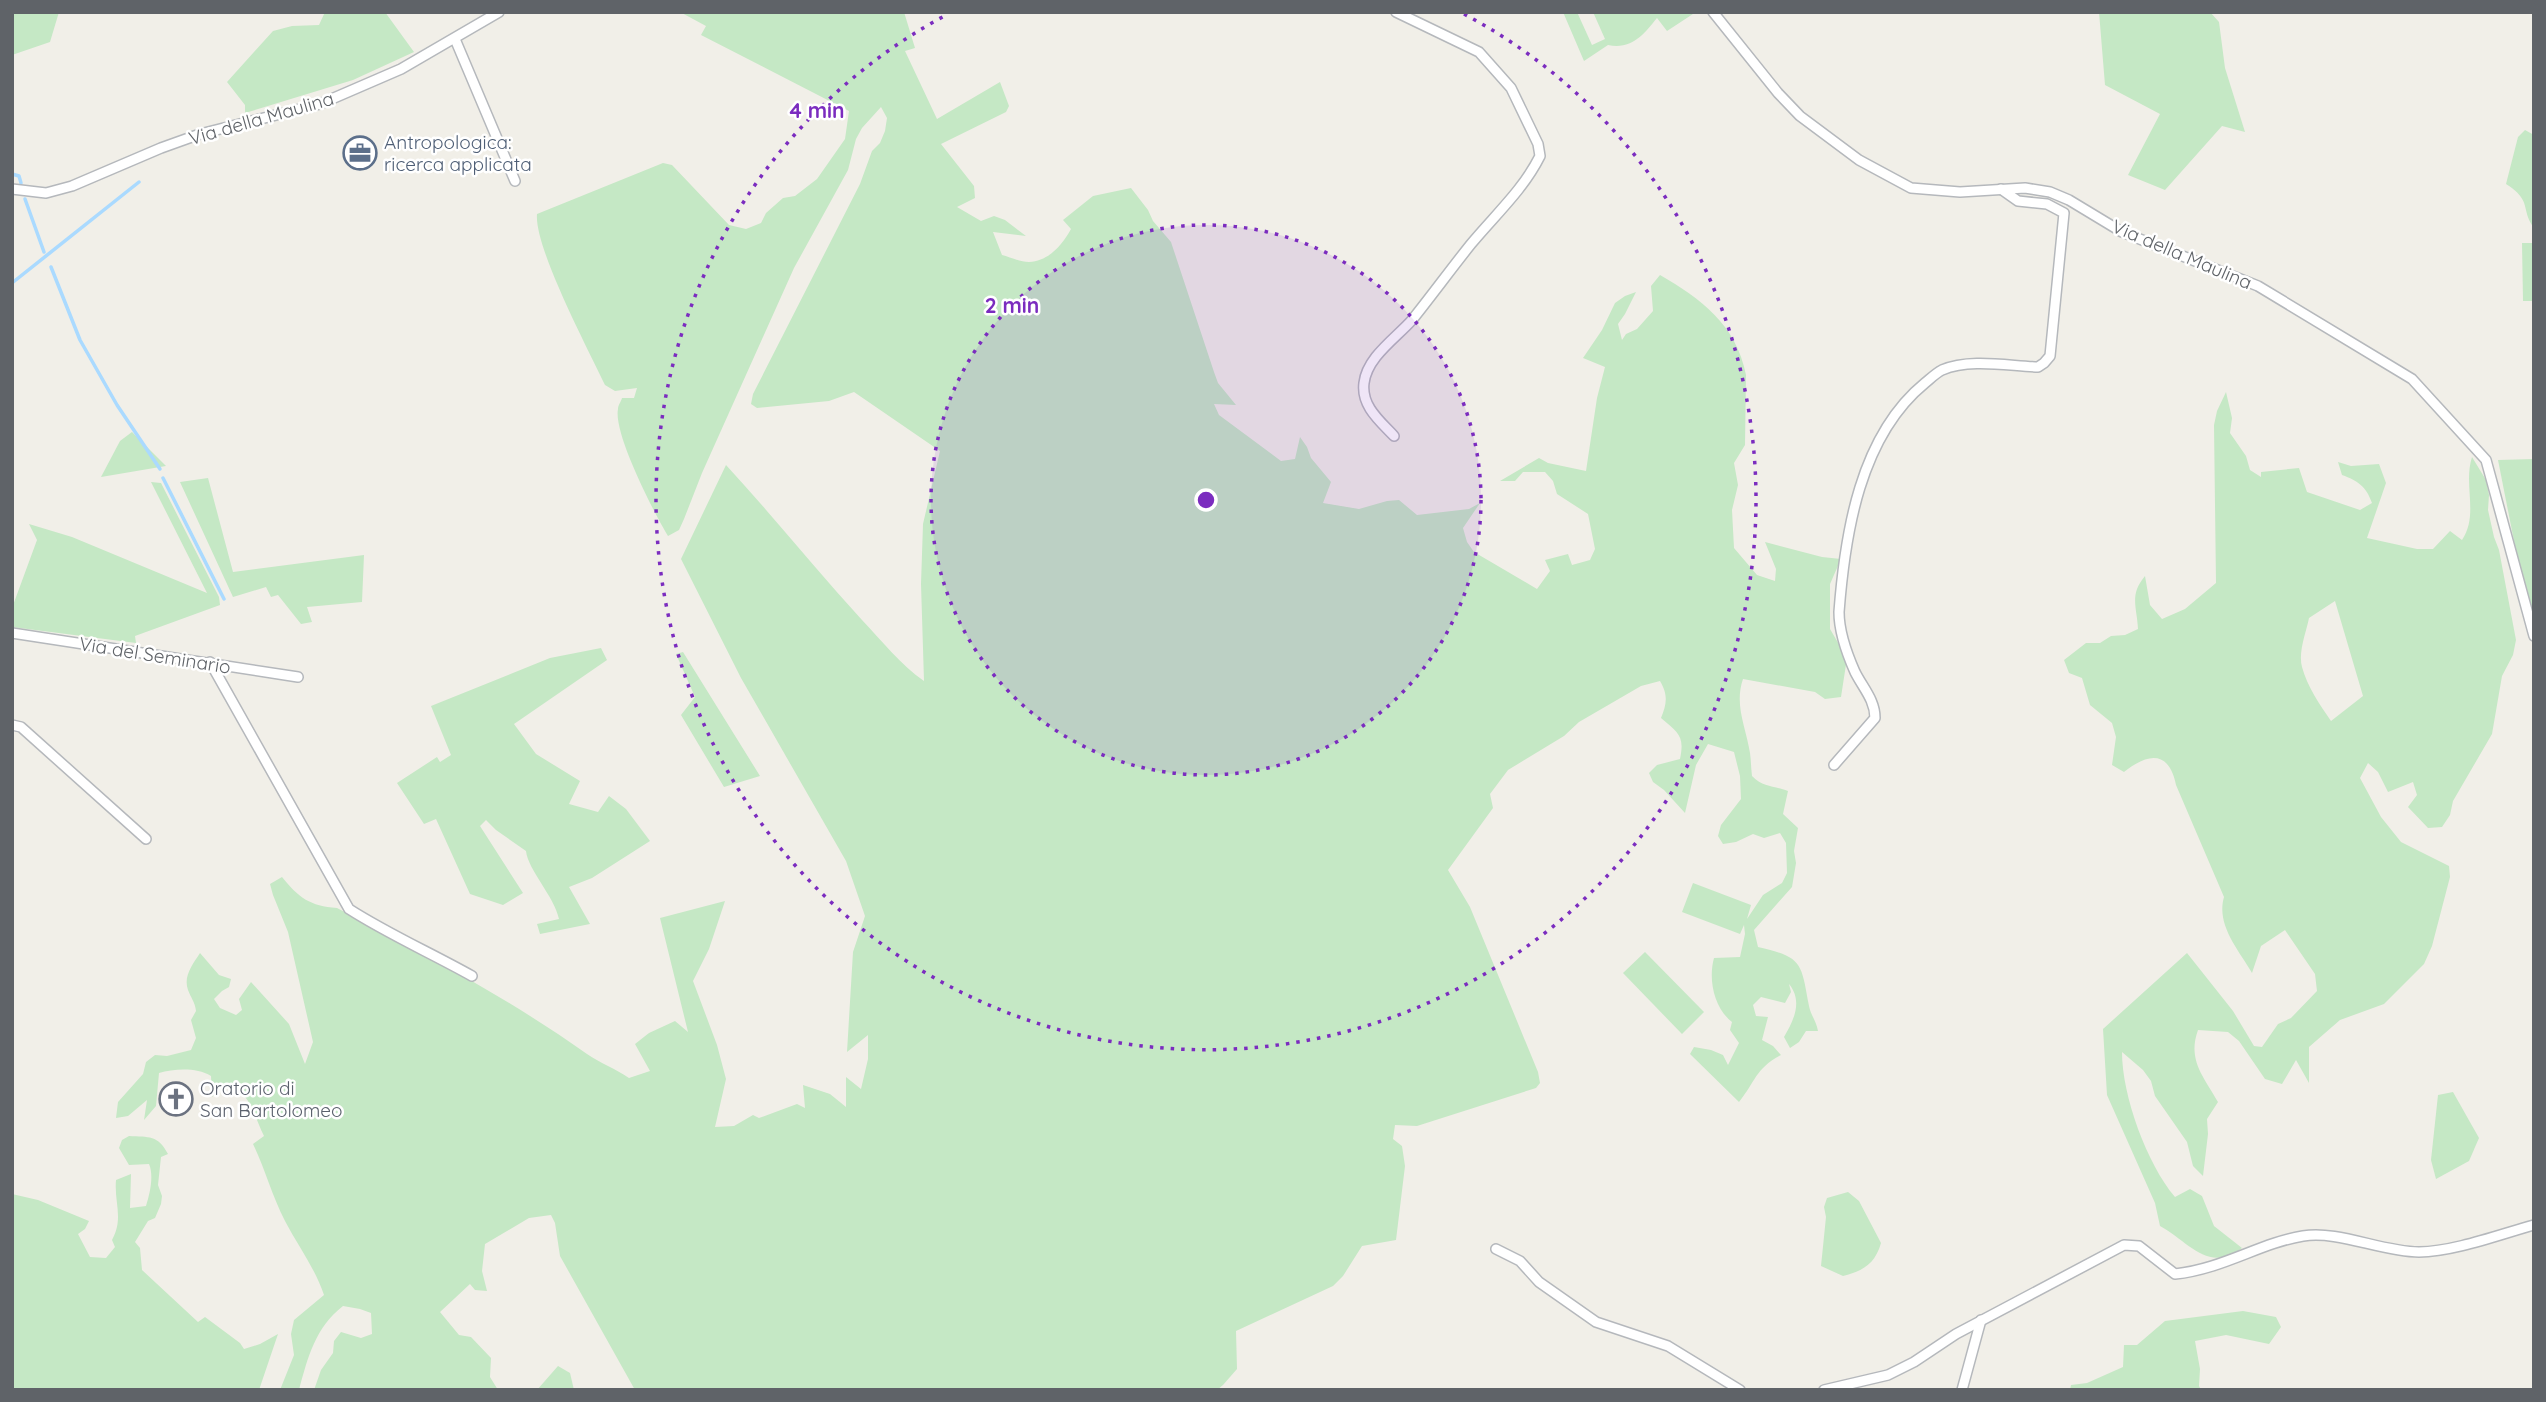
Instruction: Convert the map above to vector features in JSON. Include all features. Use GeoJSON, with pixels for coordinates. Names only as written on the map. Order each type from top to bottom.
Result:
{"type":"FeatureCollection","features":[{"type":"Feature","properties":{"kind":"street","name":"Via della Maulina"},"geometry":{"type":"LineString","coordinates":[[12,189],[46,193],[72,186],[200,134],[320,104],[401,69],[499,12]]}},
{"type":"Feature","properties":{"kind":"street"},"geometry":{"type":"LineString","coordinates":[[1394,436],[1368,407],[1364,395],[1367,370],[1409,323],[1471,244],[1517,194],[1540,156],[1538,144],[1511,88],[1479,52],[1396,12]]}},
{"type":"Feature","properties":{"kind":"street","name":"Via della Maulina"},"geometry":{"type":"LineString","coordinates":[[1713,12],[1785,101],[1833,142],[1859,160],[1910,188],[1960,192],[2025,188],[2050,192],[2122,232],[2258,286],[2412,379],[2486,460],[2534,636]]}},
{"type":"Feature","properties":{"kind":"street"},"geometry":{"type":"LineString","coordinates":[[455,39],[515,181]]}},
{"type":"Feature","properties":{"kind":"street"},"geometry":{"type":"LineString","coordinates":[[1834,765],[1875,718],[1873,704],[1855,671],[1840,626],[1839,612],[1853,508],[1876,448],[1891,420],[1910,395],[1940,371],[1957,366],[1983,364],[2038,367],[2050,356],[2064,213],[2047,204],[2018,201],[2001,189]]}},
{"type":"Feature","properties":{"kind":"street","name":"Via del Seminario"},"geometry":{"type":"LineString","coordinates":[[12,633],[298,677]]}},
{"type":"Feature","properties":{"kind":"street"},"geometry":{"type":"LineString","coordinates":[[210,662],[349,909],[384,931],[472,975]]}},
{"type":"Feature","properties":{"kind":"street"},"geometry":{"type":"LineString","coordinates":[[12,725],[21,727],[146,839]]}},
{"type":"Feature","properties":{"kind":"street"},"geometry":{"type":"LineString","coordinates":[[1824,1390],[1888,1375],[1981,1320],[2124,1245],[2139,1246],[2175,1274],[2215,1267],[2303,1236],[2324,1235],[2399,1251],[2422,1252],[2534,1225]]}},
{"type":"Feature","properties":{"kind":"street"},"geometry":{"type":"LineString","coordinates":[[1496,1250],[1520,1261],[1539,1282],[1597,1322],[1668,1346],[1740,1390]]}},
{"type":"Feature","properties":{"kind":"street"},"geometry":{"type":"LineString","coordinates":[[1962,1390],[1981,1320]]}},
{"type":"Feature","properties":{"kind":"green space"},"geometry":{"type":"Polygon","coordinates":[[[12,12],[59,12],[50,42],[12,55],[12,12]]]}},
{"type":"Feature","properties":{"kind":"green space"},"geometry":{"type":"Polygon","coordinates":[[[325,12],[385,12],[414,52],[353,80],[245,113],[245,105],[227,82],[273,31],[292,26],[319,25],[325,12]]]}},
{"type":"Feature","properties":{"kind":"green space"},"geometry":{"type":"Polygon","coordinates":[[[680,12],[904,12],[915,48],[905,51],[937,119],[1000,82],[1009,106],[1006,112],[941,144],[974,186],[975,198],[957,207],[981,221],[994,216],[1005,220],[1026,236],[993,232],[1002,255],[1026,262],[1043,259],[1059,246],[1071,229],[1063,220],[1093,196],[1131,188],[1171,242],[1218,383],[1236,405],[1214,404],[1219,415],[1281,461],[1295,459],[1300,437],[1311,458],[1331,482],[1323,503],[1359,509],[1399,500],[1417,515],[1469,509],[1480,503],[1463,528],[1467,542],[1474,552],[1537,589],[1550,571],[1545,560],[1568,554],[1572,565],[1590,560],[1595,549],[1588,514],[1557,494],[1553,481],[1545,472],[1523,472],[1515,481],[1500,481],[1539,458],[1548,463],[1586,471],[1597,398],[1605,367],[1583,358],[1602,330],[1615,303],[1636,292],[1618,324],[1622,340],[1626,334],[1637,329],[1653,311],[1651,286],[1660,275],[1703,304],[1715,315],[1734,341],[1746,375],[1745,445],[1734,463],[1738,485],[1732,510],[1734,548],[1757,575],[1775,581],[1776,569],[1765,542],[1822,557],[1841,559],[1830,584],[1830,629],[1847,658],[1841,697],[1825,699],[1815,692],[1743,679],[1740,698],[1752,776],[1765,784],[1788,791],[1783,814],[1798,828],[1792,887],[1754,930],[1758,947],[1784,954],[1797,964],[1818,1031],[1806,1031],[1799,1042],[1790,1048],[1784,1037],[1796,1010],[1793,990],[1789,984],[1791,992],[1785,1003],[1761,997],[1753,1005],[1756,1016],[1768,1017],[1762,1040],[1773,1046],[1781,1055],[1761,1070],[1739,1102],[1690,1054],[1694,1047],[1711,1050],[1723,1055],[1728,1065],[1739,1043],[1730,1030],[1732,1022],[1721,1009],[1714,993],[1712,966],[1714,958],[1740,957],[1745,934],[1744,925],[1740,934],[1682,912],[1693,883],[1751,905],[1747,919],[1763,895],[1782,883],[1787,873],[1786,843],[1780,833],[1764,838],[1753,834],[1736,842],[1723,844],[1718,836],[1721,825],[1741,799],[1740,776],[1734,752],[1708,744],[1696,765],[1685,813],[1653,782],[1649,773],[1657,765],[1680,759],[1682,745],[1679,735],[1661,718],[1666,699],[1660,681],[1641,686],[1579,722],[1564,736],[1508,770],[1490,794],[1493,808],[1448,870],[1470,907],[1538,1072],[1540,1083],[1536,1088],[1417,1126],[1395,1125],[1393,1139],[1402,1146],[1405,1166],[1396,1240],[1362,1246],[1343,1276],[1333,1286],[1236,1331],[1237,1369],[1217,1390],[635,1390],[560,1256],[555,1223],[551,1215],[529,1218],[485,1244],[482,1271],[487,1291],[475,1290],[470,1284],[440,1312],[459,1335],[471,1337],[491,1358],[490,1377],[498,1390],[314,1390],[321,1370],[333,1353],[334,1341],[341,1332],[361,1338],[372,1334],[371,1313],[343,1306],[319,1334],[309,1355],[299,1390],[280,1390],[294,1355],[291,1334],[294,1320],[324,1295],[280,1212],[253,1144],[264,1136],[250,1104],[240,1091],[224,1084],[212,1097],[211,1076],[205,1073],[192,1070],[171,1071],[159,1073],[156,1106],[144,1120],[147,1100],[128,1116],[116,1118],[118,1102],[143,1074],[146,1062],[155,1055],[167,1056],[191,1050],[196,1038],[191,1020],[196,1011],[187,980],[200,953],[219,975],[231,979],[229,987],[214,999],[220,1008],[236,1015],[242,1010],[239,999],[251,982],[289,1024],[305,1064],[313,1042],[288,932],[270,884],[282,877],[306,900],[337,908],[433,959],[629,1078],[650,1071],[635,1044],[649,1033],[675,1021],[688,1032],[660,918],[725,901],[709,949],[693,981],[717,1045],[726,1079],[715,1127],[734,1126],[753,1115],[759,1118],[797,1104],[805,1108],[803,1085],[830,1094],[846,1107],[846,1077],[861,1089],[868,1059],[868,1035],[847,1052],[853,952],[865,916],[846,861],[741,678],[681,559],[726,465],[862,620],[924,681],[921,584],[923,524],[940,451],[854,392],[829,401],[757,408],[751,404],[753,394],[860,184],[872,151],[880,143],[887,118],[881,107],[856,139],[848,170],[794,268],[679,530],[668,536],[636,473],[618,420],[618,408],[622,398],[634,398],[637,388],[615,391],[605,385],[553,273],[538,229],[537,214],[663,163],[672,165],[729,225],[746,229],[761,223],[766,213],[783,198],[795,196],[817,179],[845,139],[849,111],[701,35],[706,26],[680,12]]]}},
{"type":"Feature","properties":{"kind":"green space"},"geometry":{"type":"Polygon","coordinates":[[[1563,12],[1577,12],[1592,45],[1605,39],[1593,12],[1696,12],[1667,31],[1657,18],[1631,43],[1608,45],[1584,61],[1563,12]]]}},
{"type":"Feature","properties":{"kind":"green space"},"geometry":{"type":"Polygon","coordinates":[[[2099,12],[2210,12],[2219,22],[2225,68],[2245,132],[2222,126],[2165,190],[2128,175],[2160,114],[2105,85],[2099,12]]]}},
{"type":"Feature","properties":{"kind":"green space"},"geometry":{"type":"Polygon","coordinates":[[[2525,130],[2534,135],[2534,228],[2520,195],[2506,184],[2518,137],[2525,130]]]}},
{"type":"Feature","properties":{"kind":"green space"},"geometry":{"type":"Polygon","coordinates":[[[2522,243],[2534,243],[2534,301],[2523,301],[2522,243]]]}},
{"type":"Feature","properties":{"kind":"green space"},"geometry":{"type":"Polygon","coordinates":[[[2226,392],[2232,418],[2230,433],[2246,456],[2250,470],[2261,477],[2261,472],[2299,468],[2307,492],[2360,510],[2372,503],[2370,497],[2361,485],[2342,475],[2338,462],[2351,466],[2379,464],[2386,483],[2367,538],[2417,549],[2433,549],[2450,531],[2462,540],[2469,520],[2472,457],[2486,480],[2488,510],[2499,550],[2516,640],[2513,655],[2502,676],[2492,734],[2453,801],[2450,815],[2442,827],[2428,828],[2408,807],[2417,795],[2413,782],[2388,792],[2378,772],[2368,763],[2360,778],[2381,817],[2401,842],[2449,866],[2450,877],[2432,946],[2424,964],[2384,1004],[2340,1020],[2309,1047],[2309,1083],[2296,1060],[2282,1084],[2265,1079],[2239,1041],[2228,1032],[2198,1030],[2195,1041],[2196,1059],[2218,1102],[2207,1119],[2203,1176],[2193,1166],[2187,1142],[2155,1096],[2151,1081],[2143,1070],[2122,1052],[2131,1109],[2155,1167],[2175,1197],[2190,1189],[2202,1196],[2214,1226],[2242,1248],[2219,1258],[2199,1252],[2160,1226],[2155,1203],[2107,1095],[2103,1029],[2187,953],[2233,1011],[2254,1046],[2262,1047],[2278,1024],[2291,1018],[2317,991],[2315,974],[2285,930],[2261,946],[2252,973],[2226,927],[2222,907],[2224,897],[2173,774],[2163,760],[2156,758],[2141,761],[2124,772],[2112,765],[2116,737],[2112,723],[2090,705],[2082,678],[2069,673],[2064,660],[2086,643],[2100,643],[2111,636],[2125,635],[2138,629],[2135,595],[2145,576],[2150,605],[2162,619],[2185,609],[2216,583],[2214,425],[2226,392]],[[2335,601],[2309,618],[2302,649],[2304,674],[2331,721],[2363,696],[2335,601]]]}},
{"type":"Feature","properties":{"kind":"green space"},"geometry":{"type":"Polygon","coordinates":[[[132,432],[166,466],[101,477],[120,441],[132,432]]]}},
{"type":"Feature","properties":{"kind":"green space"},"geometry":{"type":"Polygon","coordinates":[[[2534,459],[2534,642],[2498,460],[2534,459]]]}},
{"type":"Feature","properties":{"kind":"green space"},"geometry":{"type":"Polygon","coordinates":[[[208,478],[233,572],[364,555],[362,602],[307,607],[312,622],[301,624],[278,595],[271,597],[266,587],[233,597],[180,482],[208,478]]]}},
{"type":"Feature","properties":{"kind":"green space"},"geometry":{"type":"Polygon","coordinates":[[[151,482],[161,483],[219,597],[220,605],[135,636],[136,643],[12,627],[12,608],[37,540],[29,524],[72,537],[207,593],[151,482]]]}},
{"type":"Feature","properties":{"kind":"green space"},"geometry":{"type":"Polygon","coordinates":[[[601,648],[607,660],[514,724],[536,754],[580,781],[569,804],[598,812],[609,796],[626,809],[650,841],[592,878],[569,887],[590,924],[540,934],[537,924],[559,919],[526,851],[486,820],[480,826],[523,893],[503,905],[470,894],[436,819],[424,824],[397,783],[437,757],[440,762],[451,755],[431,706],[550,658],[601,648]]]}},
{"type":"Feature","properties":{"kind":"green space"},"geometry":{"type":"Polygon","coordinates":[[[683,652],[760,776],[724,787],[681,715],[695,697],[676,654],[683,652]]]}},
{"type":"Feature","properties":{"kind":"green space"},"geometry":{"type":"Polygon","coordinates":[[[1645,952],[1704,1012],[1682,1034],[1623,973],[1645,952]]]}},
{"type":"Feature","properties":{"kind":"green space"},"geometry":{"type":"Polygon","coordinates":[[[2453,1092],[2479,1138],[2469,1161],[2436,1179],[2431,1160],[2438,1095],[2453,1092]]]}},
{"type":"Feature","properties":{"kind":"green space"},"geometry":{"type":"Polygon","coordinates":[[[129,1136],[157,1140],[168,1154],[161,1157],[158,1185],[162,1196],[161,1204],[155,1218],[148,1221],[135,1242],[140,1248],[142,1270],[198,1322],[205,1317],[240,1343],[244,1349],[278,1334],[259,1390],[12,1390],[12,1194],[38,1200],[89,1221],[85,1229],[78,1234],[90,1257],[106,1258],[115,1247],[112,1240],[118,1217],[116,1180],[131,1174],[130,1208],[146,1206],[150,1190],[149,1164],[129,1165],[119,1148],[122,1140],[129,1136]]]}},
{"type":"Feature","properties":{"kind":"green space"},"geometry":{"type":"Polygon","coordinates":[[[1848,1192],[1859,1201],[1881,1243],[1867,1266],[1843,1276],[1821,1266],[1826,1217],[1824,1207],[1827,1198],[1848,1192]]]}},
{"type":"Feature","properties":{"kind":"green space"},"geometry":{"type":"Polygon","coordinates":[[[2243,1311],[2276,1317],[2281,1327],[2269,1344],[2226,1335],[2195,1341],[2201,1390],[2070,1390],[2071,1385],[2087,1383],[2123,1367],[2124,1345],[2137,1345],[2165,1321],[2243,1311]]]}},
{"type":"Feature","properties":{"kind":"green space"},"geometry":{"type":"Polygon","coordinates":[[[558,1366],[570,1373],[574,1390],[537,1390],[558,1366]]]}},
{"type":"Feature","properties":{"kind":"waterway"},"geometry":{"type":"LineString","coordinates":[[12,174],[19,176],[21,183]]}},
{"type":"Feature","properties":{"kind":"waterway"},"geometry":{"type":"LineString","coordinates":[[12,283],[139,182]]}},
{"type":"Feature","properties":{"kind":"waterway"},"geometry":{"type":"LineString","coordinates":[[25,199],[44,252]]}},
{"type":"Feature","properties":{"kind":"waterway"},"geometry":{"type":"LineString","coordinates":[[51,267],[80,340],[117,405],[160,469]]}},
{"type":"Feature","properties":{"kind":"waterway"},"geometry":{"type":"LineString","coordinates":[[163,478],[224,599]]}},
{"type":"Feature","properties":{"kind":"place","name":"Antropologica: ricerca applicata"},"geometry":{"type":"Point","coordinates":[360,153]}},
{"type":"Feature","properties":{"kind":"place","name":"Oratorio di San Bartolomeo"},"geometry":{"type":"Point","coordinates":[176,1099]}}]}
